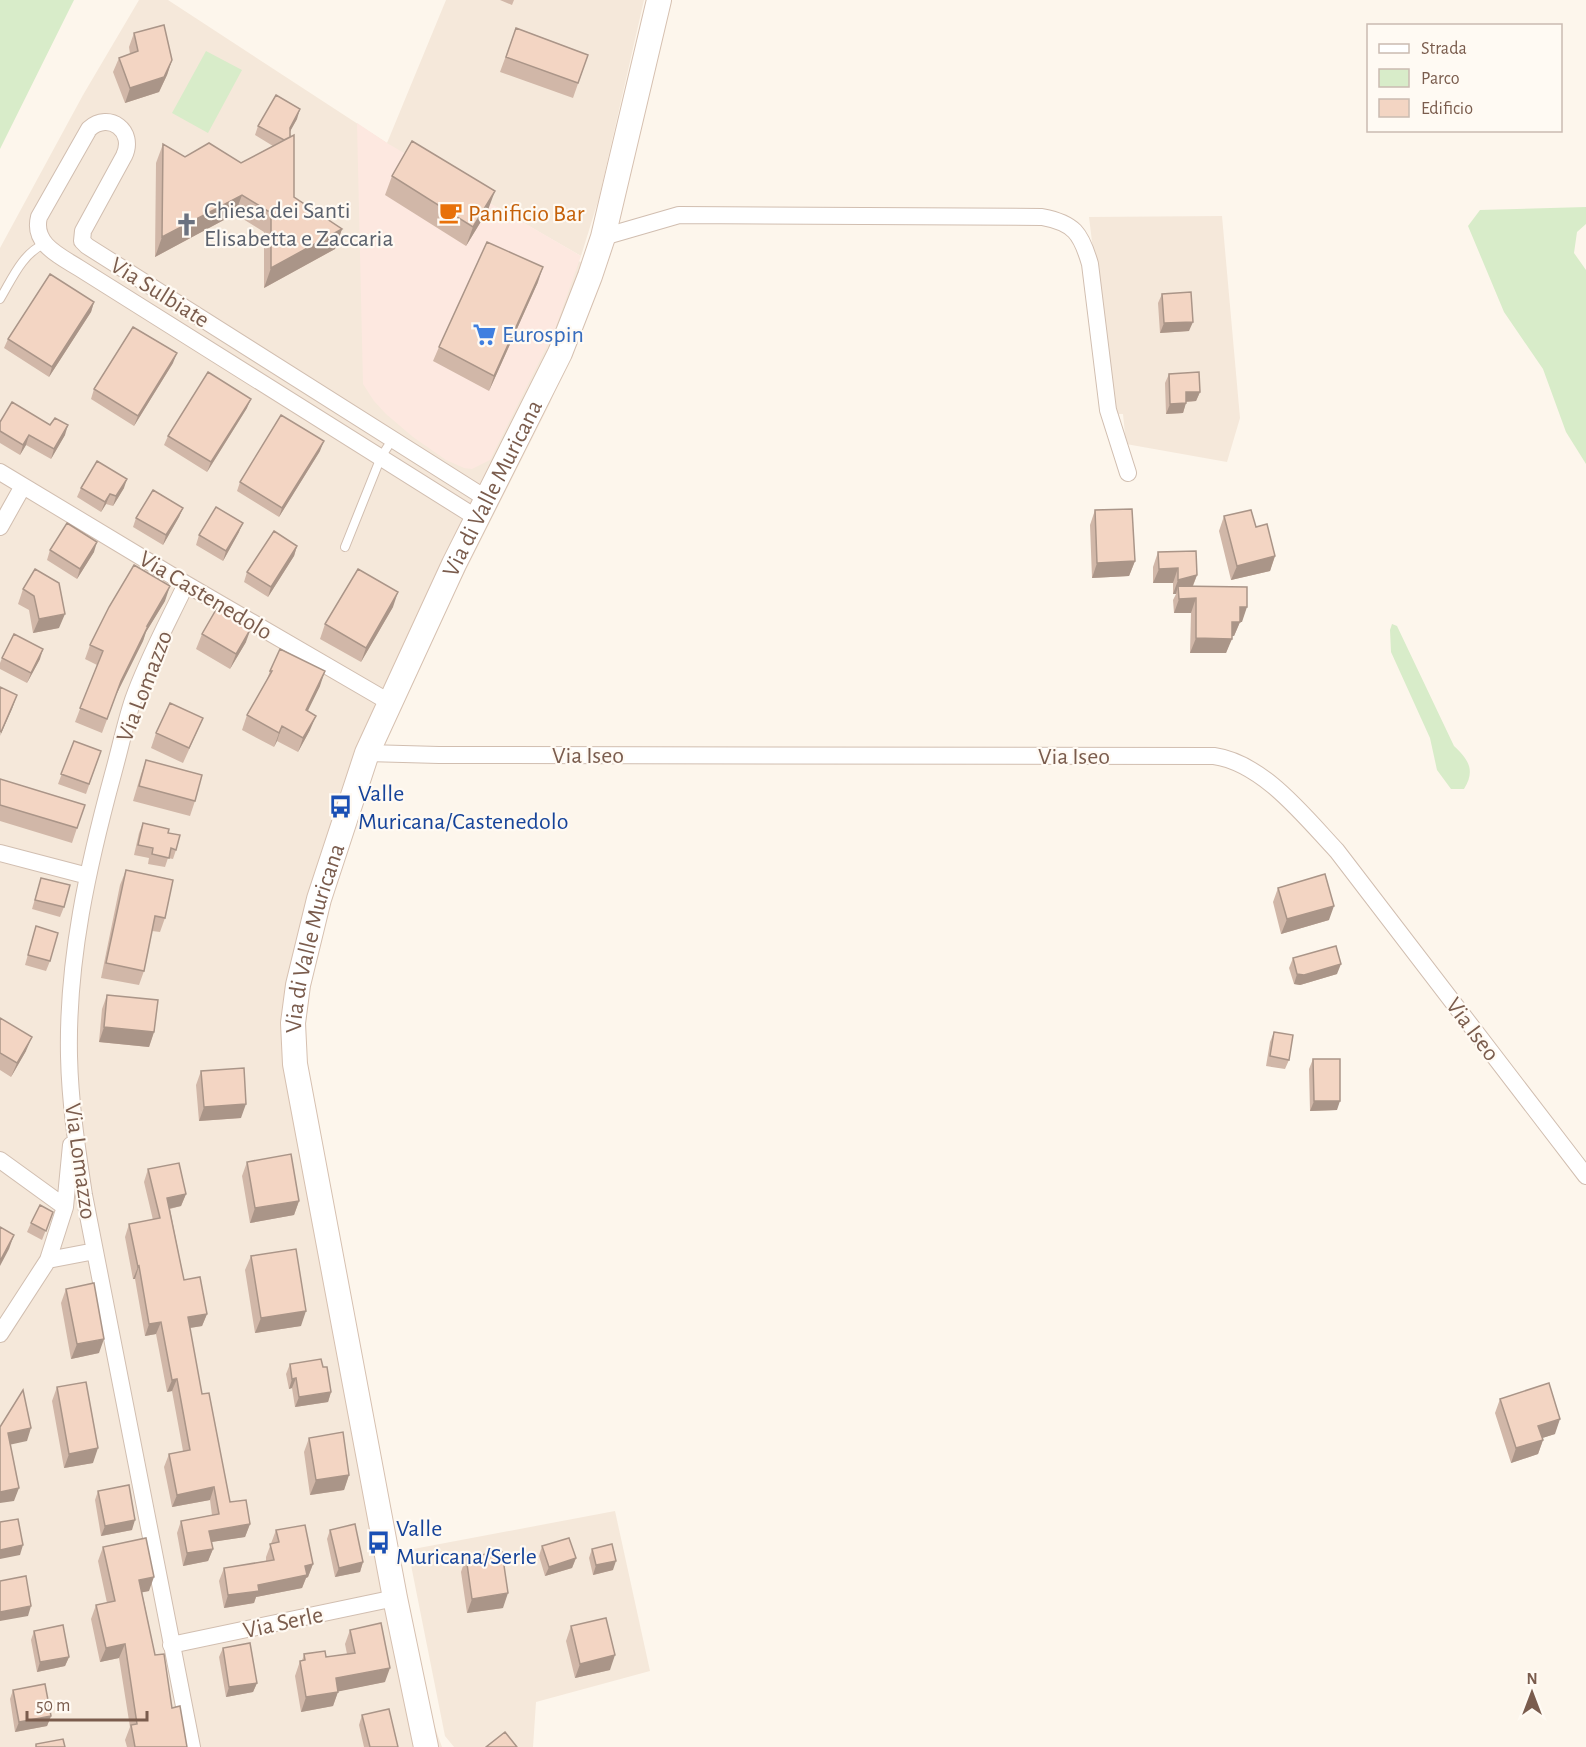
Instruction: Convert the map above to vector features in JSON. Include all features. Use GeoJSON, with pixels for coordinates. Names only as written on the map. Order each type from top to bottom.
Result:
{"type":"FeatureCollection","features":[{"type":"Feature","properties":{"kind":"street","name":"Via di Valle Muricana"},"geometry":{"type":"LineString","coordinates":[[426,1747],[395,1598],[293,1044],[296,994],[319,899],[367,753],[389,702],[482,509],[560,353],[590,276],[603,237],[658,0]]}},
{"type":"Feature","properties":{"kind":"street","name":"Via Sulbiate"},"geometry":{"type":"LineString","coordinates":[[99,122],[111,123],[125,133],[128,141],[127,150],[83,231],[82,238],[87,246],[392,440],[482,509],[381,458],[44,244],[38,233],[39,217],[84,134],[99,122]]}},
{"type":"Feature","properties":{"kind":"street"},"geometry":{"type":"LineString","coordinates":[[603,237],[679,215],[1042,217],[1060,220],[1072,226],[1086,248],[1090,264],[1108,410],[1128,473]]}},
{"type":"Feature","properties":{"kind":"street","name":"Via Castenedolo"},"geometry":{"type":"LineString","coordinates":[[0,472],[389,702]]}},
{"type":"Feature","properties":{"kind":"street"},"geometry":{"type":"LineString","coordinates":[[0,527],[23,486]]}},
{"type":"Feature","properties":{"kind":"street","name":"Via Lomazzo"},"geometry":{"type":"LineString","coordinates":[[186,584],[134,699],[105,804],[82,903],[69,1015],[69,1056],[73,1121],[95,1251],[192,1747]]}},
{"type":"Feature","properties":{"kind":"street","name":"Via Iseo"},"geometry":{"type":"LineString","coordinates":[[367,753],[1214,756],[1236,761],[1259,775],[1297,808],[1337,851],[1586,1176]]}},
{"type":"Feature","properties":{"kind":"street"},"geometry":{"type":"LineString","coordinates":[[0,854],[88,876]]}},
{"type":"Feature","properties":{"kind":"street"},"geometry":{"type":"LineString","coordinates":[[0,1334],[48,1260],[65,1207],[73,1121]]}},
{"type":"Feature","properties":{"kind":"street"},"geometry":{"type":"LineString","coordinates":[[0,1160],[65,1207]]}},
{"type":"Feature","properties":{"kind":"street"},"geometry":{"type":"LineString","coordinates":[[48,1260],[95,1251]]}},
{"type":"Feature","properties":{"kind":"street","name":"Via Serle"},"geometry":{"type":"LineString","coordinates":[[171,1645],[395,1598]]}},
{"type":"Feature","properties":{"kind":"lane"},"geometry":{"type":"LineString","coordinates":[[0,299],[22,263],[34,250],[44,244]]}},
{"type":"Feature","properties":{"kind":"lane"},"geometry":{"type":"LineString","coordinates":[[119,293],[133,276]]}},
{"type":"Feature","properties":{"kind":"lane"},"geometry":{"type":"LineString","coordinates":[[199,343],[211,325]]}},
{"type":"Feature","properties":{"kind":"lane"},"geometry":{"type":"LineString","coordinates":[[273,390],[284,371]]}},
{"type":"Feature","properties":{"kind":"lane"},"geometry":{"type":"LineString","coordinates":[[345,547],[381,458],[392,440]]}},
{"type":"Feature","properties":{"kind":"shaded area"},"geometry":{"type":"Polygon","coordinates":[[[139,0],[168,0],[387,143],[446,0],[644,0],[599,198],[581,256],[421,164],[600,274],[550,403],[403,695],[362,792],[329,905],[310,985],[304,1043],[318,1127],[430,1714],[442,1747],[0,1747],[0,248],[83,95],[139,0]]]}},
{"type":"Feature","properties":{"kind":"shaded area"},"geometry":{"type":"Polygon","coordinates":[[[357,123],[387,143],[581,256],[554,332],[490,460],[472,469],[446,460],[413,437],[386,414],[363,384],[357,123]]]}},
{"type":"Feature","properties":{"kind":"shaded area"},"geometry":{"type":"Polygon","coordinates":[[[1222,216],[1240,418],[1227,462],[1126,444],[1123,414],[1113,414],[1089,217],[1222,216]]]}},
{"type":"Feature","properties":{"kind":"shaded area"},"geometry":{"type":"Polygon","coordinates":[[[615,1511],[650,1671],[536,1702],[533,1747],[454,1747],[445,1736],[408,1550],[615,1511]]]}},
{"type":"Feature","properties":{"kind":"green space"},"geometry":{"type":"Polygon","coordinates":[[[0,0],[74,0],[0,149],[0,0]]]}},
{"type":"Feature","properties":{"kind":"green space"},"geometry":{"type":"Polygon","coordinates":[[[206,51],[242,70],[208,133],[172,113],[206,51]]]}},
{"type":"Feature","properties":{"kind":"green space"},"geometry":{"type":"Polygon","coordinates":[[[1586,207],[1586,224],[1577,232],[1574,253],[1586,270],[1586,464],[1566,432],[1543,369],[1504,312],[1468,226],[1480,210],[1586,207]]]}},
{"type":"Feature","properties":{"kind":"green space"},"geometry":{"type":"Polygon","coordinates":[[[1392,624],[1397,626],[1454,746],[1469,765],[1468,782],[1464,789],[1451,789],[1437,770],[1430,738],[1391,652],[1392,624]]]}},
{"type":"Feature","properties":{"kind":"building"},"geometry":{"type":"Polygon","coordinates":[[[164,25],[172,60],[164,77],[130,88],[119,58],[138,51],[134,33],[164,25]]]}},
{"type":"Feature","properties":{"kind":"building"},"geometry":{"type":"Polygon","coordinates":[[[516,28],[588,55],[578,83],[506,57],[516,28]]]}},
{"type":"Feature","properties":{"kind":"building"},"geometry":{"type":"Polygon","coordinates":[[[276,95],[300,109],[290,128],[290,137],[284,140],[258,126],[276,95]]]}},
{"type":"Feature","properties":{"kind":"building","name":"Chiesa dei Santi Elisabetta e Zaccaria"},"geometry":{"type":"Polygon","coordinates":[[[294,135],[294,197],[342,229],[271,268],[271,213],[242,195],[162,237],[163,144],[185,157],[209,143],[241,163],[294,135]]]}},
{"type":"Feature","properties":{"kind":"building"},"geometry":{"type":"Polygon","coordinates":[[[412,141],[495,191],[473,227],[392,176],[412,141]]]}},
{"type":"Feature","properties":{"kind":"building"},"geometry":{"type":"Polygon","coordinates":[[[487,242],[543,267],[494,376],[439,347],[487,242]]]}},
{"type":"Feature","properties":{"kind":"building"},"geometry":{"type":"Polygon","coordinates":[[[50,274],[94,302],[52,367],[8,339],[50,274]]]}},
{"type":"Feature","properties":{"kind":"building"},"geometry":{"type":"Polygon","coordinates":[[[1191,292],[1193,322],[1164,323],[1162,294],[1191,292]]]}},
{"type":"Feature","properties":{"kind":"building"},"geometry":{"type":"Polygon","coordinates":[[[133,327],[177,353],[138,416],[94,389],[133,327]]]}},
{"type":"Feature","properties":{"kind":"building"},"geometry":{"type":"Polygon","coordinates":[[[208,372],[251,399],[211,462],[168,436],[208,372]]]}},
{"type":"Feature","properties":{"kind":"building"},"geometry":{"type":"Polygon","coordinates":[[[1199,372],[1200,392],[1186,392],[1186,403],[1170,404],[1169,374],[1199,372]]]}},
{"type":"Feature","properties":{"kind":"building"},"geometry":{"type":"Polygon","coordinates":[[[12,402],[50,425],[55,418],[68,425],[54,449],[29,435],[23,445],[0,431],[0,422],[12,402]]]}},
{"type":"Feature","properties":{"kind":"building"},"geometry":{"type":"Polygon","coordinates":[[[281,415],[324,441],[282,508],[240,482],[281,415]]]}},
{"type":"Feature","properties":{"kind":"building"},"geometry":{"type":"Polygon","coordinates":[[[97,461],[127,479],[116,496],[110,494],[105,502],[81,488],[97,461]]]}},
{"type":"Feature","properties":{"kind":"building"},"geometry":{"type":"Polygon","coordinates":[[[153,490],[183,508],[166,535],[136,518],[153,490]]]}},
{"type":"Feature","properties":{"kind":"building"},"geometry":{"type":"Polygon","coordinates":[[[216,507],[243,523],[226,551],[199,535],[216,507]]]}},
{"type":"Feature","properties":{"kind":"building"},"geometry":{"type":"Polygon","coordinates":[[[1132,509],[1135,561],[1097,563],[1095,510],[1132,509]]]}},
{"type":"Feature","properties":{"kind":"building"},"geometry":{"type":"Polygon","coordinates":[[[1251,510],[1256,527],[1267,524],[1275,556],[1237,566],[1224,516],[1251,510]]]}},
{"type":"Feature","properties":{"kind":"building"},"geometry":{"type":"Polygon","coordinates":[[[67,523],[97,542],[80,569],[50,550],[67,523]]]}},
{"type":"Feature","properties":{"kind":"building"},"geometry":{"type":"Polygon","coordinates":[[[274,531],[297,546],[271,587],[247,572],[274,531]]]}},
{"type":"Feature","properties":{"kind":"building"},"geometry":{"type":"Polygon","coordinates":[[[1196,551],[1197,575],[1178,580],[1178,568],[1159,569],[1158,552],[1196,551]]]}},
{"type":"Feature","properties":{"kind":"building"},"geometry":{"type":"Polygon","coordinates":[[[134,565],[170,586],[147,626],[121,681],[107,719],[80,708],[103,651],[90,645],[134,565]]]}},
{"type":"Feature","properties":{"kind":"building"},"geometry":{"type":"Polygon","coordinates":[[[35,569],[59,583],[65,614],[39,619],[34,596],[23,589],[35,569]]]}},
{"type":"Feature","properties":{"kind":"building"},"geometry":{"type":"Polygon","coordinates":[[[358,569],[398,592],[366,648],[325,624],[358,569]]]}},
{"type":"Feature","properties":{"kind":"building"},"geometry":{"type":"Polygon","coordinates":[[[1178,586],[1247,587],[1247,607],[1240,607],[1240,622],[1232,622],[1232,639],[1196,638],[1196,598],[1179,599],[1178,586]]]}},
{"type":"Feature","properties":{"kind":"building"},"geometry":{"type":"Polygon","coordinates":[[[217,608],[251,628],[236,654],[202,634],[217,608]]]}},
{"type":"Feature","properties":{"kind":"building"},"geometry":{"type":"Polygon","coordinates":[[[14,634],[43,649],[31,673],[2,658],[14,634]]]}},
{"type":"Feature","properties":{"kind":"building"},"geometry":{"type":"Polygon","coordinates":[[[280,649],[325,671],[306,710],[316,716],[303,738],[282,726],[279,733],[247,715],[272,671],[270,671],[280,649]]]}},
{"type":"Feature","properties":{"kind":"building"},"geometry":{"type":"Polygon","coordinates":[[[0,687],[17,695],[1,732],[0,731],[0,687]]]}},
{"type":"Feature","properties":{"kind":"building"},"geometry":{"type":"Polygon","coordinates":[[[170,703],[203,718],[189,748],[156,733],[170,703]]]}},
{"type":"Feature","properties":{"kind":"building"},"geometry":{"type":"Polygon","coordinates":[[[74,741],[101,751],[89,784],[61,774],[74,741]]]}},
{"type":"Feature","properties":{"kind":"building"},"geometry":{"type":"Polygon","coordinates":[[[146,760],[202,775],[195,801],[139,786],[146,760]]]}},
{"type":"Feature","properties":{"kind":"building"},"geometry":{"type":"Polygon","coordinates":[[[0,779],[85,805],[77,828],[0,805],[0,779]]]}},
{"type":"Feature","properties":{"kind":"building"},"geometry":{"type":"Polygon","coordinates":[[[143,823],[169,829],[168,833],[180,835],[176,850],[171,848],[169,858],[152,854],[153,848],[138,845],[143,823]]]}},
{"type":"Feature","properties":{"kind":"building"},"geometry":{"type":"Polygon","coordinates":[[[126,870],[173,880],[165,918],[155,916],[144,971],[106,963],[126,870]]]}},
{"type":"Feature","properties":{"kind":"building"},"geometry":{"type":"Polygon","coordinates":[[[1325,874],[1334,906],[1287,919],[1278,888],[1325,874]]]}},
{"type":"Feature","properties":{"kind":"building"},"geometry":{"type":"Polygon","coordinates":[[[41,878],[70,885],[64,907],[35,900],[41,878]]]}},
{"type":"Feature","properties":{"kind":"building"},"geometry":{"type":"Polygon","coordinates":[[[36,926],[58,933],[50,961],[28,955],[36,926]]]}},
{"type":"Feature","properties":{"kind":"building"},"geometry":{"type":"Polygon","coordinates":[[[1336,946],[1341,964],[1304,975],[1297,974],[1293,958],[1336,946]]]}},
{"type":"Feature","properties":{"kind":"building"},"geometry":{"type":"Polygon","coordinates":[[[107,995],[158,1000],[154,1032],[104,1027],[107,995]]]}},
{"type":"Feature","properties":{"kind":"building"},"geometry":{"type":"Polygon","coordinates":[[[0,1018],[32,1037],[17,1063],[0,1053],[0,1018]]]}},
{"type":"Feature","properties":{"kind":"building"},"geometry":{"type":"Polygon","coordinates":[[[1274,1032],[1293,1035],[1289,1060],[1270,1056],[1274,1032]]]}},
{"type":"Feature","properties":{"kind":"building"},"geometry":{"type":"Polygon","coordinates":[[[1313,1059],[1340,1059],[1340,1101],[1314,1101],[1313,1059]]]}},
{"type":"Feature","properties":{"kind":"building"},"geometry":{"type":"Polygon","coordinates":[[[244,1068],[246,1104],[204,1107],[201,1071],[244,1068]]]}},
{"type":"Feature","properties":{"kind":"building"},"geometry":{"type":"Polygon","coordinates":[[[291,1154],[299,1201],[255,1208],[247,1162],[291,1154]]]}},
{"type":"Feature","properties":{"kind":"building"},"geometry":{"type":"Polygon","coordinates":[[[179,1163],[186,1194],[167,1198],[184,1280],[200,1277],[207,1314],[188,1317],[202,1394],[209,1393],[230,1502],[246,1500],[250,1524],[209,1531],[213,1549],[187,1553],[181,1521],[219,1514],[214,1487],[177,1495],[169,1454],[190,1450],[177,1379],[172,1380],[161,1322],[149,1324],[129,1224],[160,1218],[148,1169],[179,1163]]]}},
{"type":"Feature","properties":{"kind":"building"},"geometry":{"type":"Polygon","coordinates":[[[40,1205],[53,1212],[46,1231],[31,1223],[40,1205]]]}},
{"type":"Feature","properties":{"kind":"building"},"geometry":{"type":"Polygon","coordinates":[[[0,1227],[14,1235],[0,1261],[0,1227]]]}},
{"type":"Feature","properties":{"kind":"building"},"geometry":{"type":"Polygon","coordinates":[[[296,1249],[306,1311],[261,1318],[251,1256],[296,1249]]]}},
{"type":"Feature","properties":{"kind":"building"},"geometry":{"type":"Polygon","coordinates":[[[94,1283],[104,1339],[77,1344],[66,1289],[94,1283]]]}},
{"type":"Feature","properties":{"kind":"building"},"geometry":{"type":"Polygon","coordinates":[[[321,1359],[323,1367],[327,1367],[331,1392],[299,1397],[296,1378],[292,1379],[290,1364],[321,1359]]]}},
{"type":"Feature","properties":{"kind":"building"},"geometry":{"type":"Polygon","coordinates":[[[86,1382],[98,1448],[69,1454],[57,1387],[86,1382]]]}},
{"type":"Feature","properties":{"kind":"building"},"geometry":{"type":"Polygon","coordinates":[[[1549,1383],[1560,1419],[1538,1426],[1543,1440],[1516,1448],[1500,1399],[1549,1383]]]}},
{"type":"Feature","properties":{"kind":"building"},"geometry":{"type":"Polygon","coordinates":[[[23,1390],[31,1428],[8,1433],[19,1488],[0,1492],[0,1427],[23,1390]]]}},
{"type":"Feature","properties":{"kind":"building"},"geometry":{"type":"Polygon","coordinates":[[[343,1432],[349,1475],[316,1480],[309,1438],[343,1432]]]}},
{"type":"Feature","properties":{"kind":"building"},"geometry":{"type":"Polygon","coordinates":[[[129,1485],[135,1520],[105,1526],[98,1491],[129,1485]]]}},
{"type":"Feature","properties":{"kind":"building"},"geometry":{"type":"Polygon","coordinates":[[[18,1519],[23,1545],[0,1550],[0,1522],[18,1519]]]}},
{"type":"Feature","properties":{"kind":"building"},"geometry":{"type":"Polygon","coordinates":[[[355,1524],[363,1562],[339,1568],[330,1530],[355,1524]]]}},
{"type":"Feature","properties":{"kind":"building"},"geometry":{"type":"Polygon","coordinates":[[[305,1525],[313,1564],[305,1566],[307,1575],[258,1585],[259,1591],[228,1595],[224,1568],[274,1560],[270,1544],[279,1542],[276,1530],[305,1525]]]}},
{"type":"Feature","properties":{"kind":"building"},"geometry":{"type":"Polygon","coordinates":[[[146,1538],[154,1577],[139,1580],[155,1655],[164,1654],[172,1708],[180,1706],[187,1747],[135,1747],[131,1725],[137,1724],[125,1644],[106,1648],[96,1605],[115,1601],[103,1547],[146,1538]]]}},
{"type":"Feature","properties":{"kind":"building"},"geometry":{"type":"Polygon","coordinates":[[[569,1538],[576,1558],[549,1567],[542,1546],[569,1538]]]}},
{"type":"Feature","properties":{"kind":"building"},"geometry":{"type":"Polygon","coordinates":[[[612,1544],[616,1561],[596,1565],[592,1549],[612,1544]]]}},
{"type":"Feature","properties":{"kind":"building"},"geometry":{"type":"Polygon","coordinates":[[[502,1552],[508,1593],[472,1599],[466,1557],[502,1552]]]}},
{"type":"Feature","properties":{"kind":"building"},"geometry":{"type":"Polygon","coordinates":[[[26,1576],[31,1606],[0,1612],[0,1581],[26,1576]]]}},
{"type":"Feature","properties":{"kind":"building"},"geometry":{"type":"Polygon","coordinates":[[[606,1618],[615,1655],[580,1664],[571,1626],[606,1618]]]}},
{"type":"Feature","properties":{"kind":"building"},"geometry":{"type":"Polygon","coordinates":[[[381,1623],[390,1668],[336,1678],[338,1692],[306,1697],[300,1661],[305,1660],[304,1654],[325,1651],[326,1657],[355,1653],[350,1630],[381,1623]]]}},
{"type":"Feature","properties":{"kind":"building"},"geometry":{"type":"Polygon","coordinates":[[[63,1625],[69,1657],[40,1662],[34,1631],[63,1625]]]}},
{"type":"Feature","properties":{"kind":"building"},"geometry":{"type":"Polygon","coordinates":[[[250,1643],[257,1683],[229,1687],[223,1648],[250,1643]]]}},
{"type":"Feature","properties":{"kind":"building"},"geometry":{"type":"Polygon","coordinates":[[[45,1684],[51,1716],[19,1722],[13,1690],[45,1684]]]}},
{"type":"Feature","properties":{"kind":"building"},"geometry":{"type":"Polygon","coordinates":[[[389,1709],[398,1747],[370,1747],[362,1715],[389,1709]]]}},
{"type":"Feature","properties":{"kind":"building"},"geometry":{"type":"Polygon","coordinates":[[[505,1732],[517,1747],[486,1747],[505,1732]]]}},
{"type":"Feature","properties":{"kind":"building"},"geometry":{"type":"Polygon","coordinates":[[[63,1739],[65,1747],[36,1747],[36,1744],[63,1739]]]}},
{"type":"Feature","properties":{"kind":"place","name":"Panificio Bar"},"geometry":{"type":"Point","coordinates":[450,213]}},
{"type":"Feature","properties":{"kind":"place","name":"Chiesa dei Santi Elisabetta e Zaccaria"},"geometry":{"type":"Point","coordinates":[186,224]}},
{"type":"Feature","properties":{"kind":"place","name":"Eurospin"},"geometry":{"type":"Point","coordinates":[484,334]}},
{"type":"Feature","properties":{"kind":"place","name":"Valle Muricana/Castenedolo"},"geometry":{"type":"Point","coordinates":[340,807]}},
{"type":"Feature","properties":{"kind":"place","name":"Valle Muricana/Serle"},"geometry":{"type":"Point","coordinates":[378,1542]}}]}
